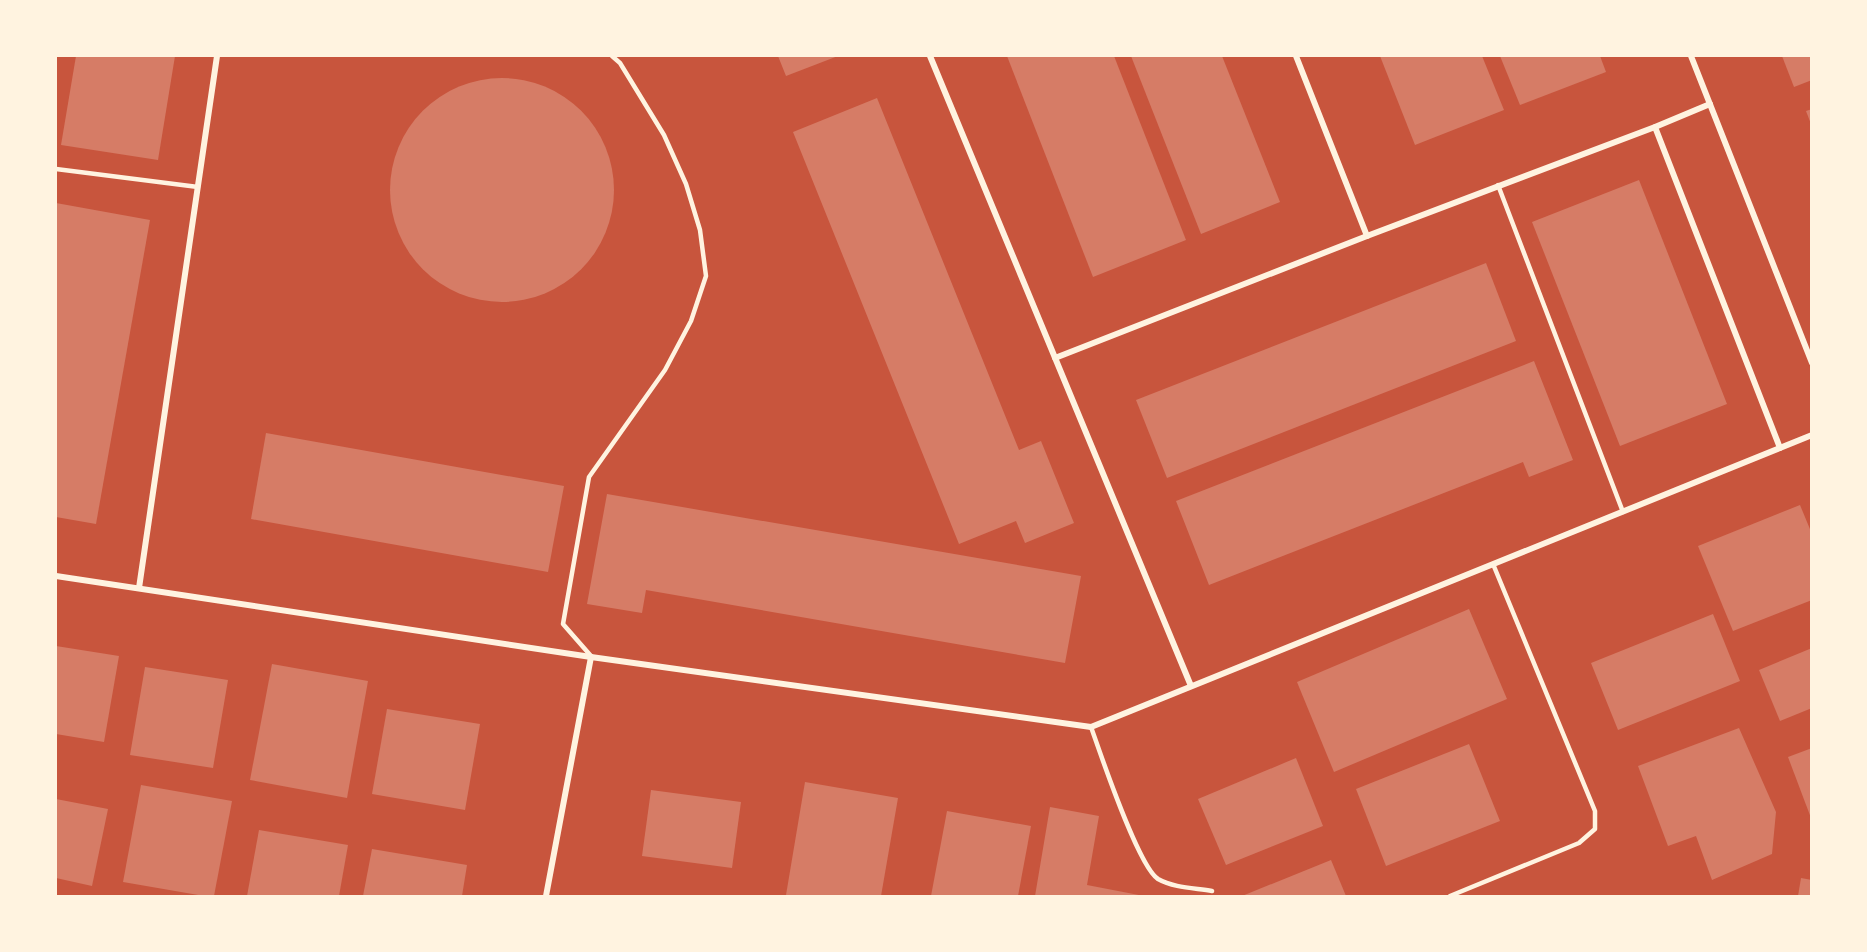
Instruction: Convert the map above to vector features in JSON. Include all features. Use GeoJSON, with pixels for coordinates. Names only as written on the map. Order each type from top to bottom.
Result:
{"type":"FeatureCollection","features":[{"type":"Feature","properties":{"kind":"street"},"geometry":{"type":"LineString","coordinates":[[139,588],[217,56]]}},
{"type":"Feature","properties":{"kind":"street"},"geometry":{"type":"LineString","coordinates":[[930,56],[1191,686]]}},
{"type":"Feature","properties":{"kind":"street"},"geometry":{"type":"LineString","coordinates":[[1296,56],[1367,236]]}},
{"type":"Feature","properties":{"kind":"street"},"geometry":{"type":"LineString","coordinates":[[1691,56],[1812,363]]}},
{"type":"Feature","properties":{"kind":"street"},"geometry":{"type":"LineString","coordinates":[[1055,358],[1710,105]]}},
{"type":"Feature","properties":{"kind":"street"},"geometry":{"type":"LineString","coordinates":[[1655,127],[1780,448]]}},
{"type":"Feature","properties":{"kind":"street"},"geometry":{"type":"LineString","coordinates":[[56,576],[591,657],[1091,727],[1812,435]]}},
{"type":"Feature","properties":{"kind":"street"},"geometry":{"type":"LineString","coordinates":[[546,897],[591,657]]}},
{"type":"Feature","properties":{"kind":"lane"},"geometry":{"type":"LineString","coordinates":[[591,657],[563,624],[589,477],[665,370],[691,321],[706,276],[700,230],[686,184],[664,135],[620,63],[612,56]]}},
{"type":"Feature","properties":{"kind":"lane"},"geometry":{"type":"LineString","coordinates":[[56,169],[198,187]]}},
{"type":"Feature","properties":{"kind":"lane"},"geometry":{"type":"LineString","coordinates":[[1498,185],[1623,512]]}},
{"type":"Feature","properties":{"kind":"lane"},"geometry":{"type":"LineString","coordinates":[[1450,897],[1579,843],[1595,829],[1595,811],[1492,564]]}},
{"type":"Feature","properties":{"kind":"lane"},"geometry":{"type":"LineString","coordinates":[[1091,727],[1129,828],[1150,872],[1170,884],[1212,891]]}},
{"type":"Feature","properties":{"kind":"building"},"geometry":{"type":"Polygon","coordinates":[[[76,56],[175,56],[158,160],[61,145],[76,56]]]}},
{"type":"Feature","properties":{"kind":"building"},"geometry":{"type":"Polygon","coordinates":[[[778,56],[838,56],[786,76],[778,56]]]}},
{"type":"Feature","properties":{"kind":"building"},"geometry":{"type":"Polygon","coordinates":[[[1007,56],[1114,56],[1186,240],[1093,277],[1007,56]]]}},
{"type":"Feature","properties":{"kind":"building"},"geometry":{"type":"Polygon","coordinates":[[[1131,56],[1222,56],[1280,202],[1201,234],[1131,56]]]}},
{"type":"Feature","properties":{"kind":"building"},"geometry":{"type":"Polygon","coordinates":[[[1380,56],[1482,56],[1504,110],[1415,145],[1380,56]]]}},
{"type":"Feature","properties":{"kind":"building"},"geometry":{"type":"Polygon","coordinates":[[[1500,56],[1600,56],[1606,72],[1520,105],[1500,56]]]}},
{"type":"Feature","properties":{"kind":"building"},"geometry":{"type":"Polygon","coordinates":[[[1782,56],[1812,56],[1812,80],[1794,87],[1782,56]]]}},
{"type":"Feature","properties":{"kind":"building"},"geometry":{"type":"Polygon","coordinates":[[[502,78],[524,80],[555,91],[573,103],[589,119],[601,137],[609,157],[614,190],[612,212],[601,243],[589,261],[573,277],[555,289],[535,297],[502,302],[480,300],[449,289],[431,277],[415,261],[403,243],[395,223],[390,190],[392,168],[403,137],[415,119],[431,103],[449,91],[469,83],[502,78]]]}},
{"type":"Feature","properties":{"kind":"building"},"geometry":{"type":"Polygon","coordinates":[[[877,98],[1019,450],[1041,441],[1074,523],[1025,543],[1016,521],[959,544],[793,132],[877,98]]]}},
{"type":"Feature","properties":{"kind":"building"},"geometry":{"type":"Polygon","coordinates":[[[1812,109],[1812,124],[1811,124],[1806,111],[1812,109]]]}},
{"type":"Feature","properties":{"kind":"building"},"geometry":{"type":"Polygon","coordinates":[[[1639,180],[1727,404],[1620,446],[1532,222],[1639,180]]]}},
{"type":"Feature","properties":{"kind":"building"},"geometry":{"type":"Polygon","coordinates":[[[56,203],[150,220],[96,524],[56,517],[56,203]]]}},
{"type":"Feature","properties":{"kind":"building"},"geometry":{"type":"Polygon","coordinates":[[[1486,263],[1516,341],[1167,478],[1136,400],[1486,263]]]}},
{"type":"Feature","properties":{"kind":"building"},"geometry":{"type":"Polygon","coordinates":[[[1534,361],[1573,460],[1529,477],[1523,462],[1209,585],[1176,501],[1534,361]]]}},
{"type":"Feature","properties":{"kind":"building"},"geometry":{"type":"Polygon","coordinates":[[[266,433],[564,486],[548,572],[251,519],[266,433]]]}},
{"type":"Feature","properties":{"kind":"building"},"geometry":{"type":"Polygon","coordinates":[[[607,494],[1081,576],[1065,663],[646,590],[642,613],[587,604],[607,494]]]}},
{"type":"Feature","properties":{"kind":"building"},"geometry":{"type":"Polygon","coordinates":[[[1800,505],[1812,534],[1812,600],[1733,631],[1698,546],[1800,505]]]}},
{"type":"Feature","properties":{"kind":"building"},"geometry":{"type":"Polygon","coordinates":[[[1469,609],[1507,699],[1334,772],[1297,682],[1469,609]]]}},
{"type":"Feature","properties":{"kind":"building"},"geometry":{"type":"Polygon","coordinates":[[[1713,614],[1740,681],[1618,730],[1591,663],[1713,614]]]}},
{"type":"Feature","properties":{"kind":"building"},"geometry":{"type":"Polygon","coordinates":[[[56,646],[119,656],[104,742],[56,734],[56,646]]]}},
{"type":"Feature","properties":{"kind":"building"},"geometry":{"type":"Polygon","coordinates":[[[1812,648],[1812,708],[1780,721],[1759,670],[1812,648]]]}},
{"type":"Feature","properties":{"kind":"building"},"geometry":{"type":"Polygon","coordinates":[[[272,664],[368,681],[347,798],[250,780],[272,664]]]}},
{"type":"Feature","properties":{"kind":"building"},"geometry":{"type":"Polygon","coordinates":[[[145,667],[228,680],[213,768],[130,755],[145,667]]]}},
{"type":"Feature","properties":{"kind":"building"},"geometry":{"type":"Polygon","coordinates":[[[387,709],[480,724],[465,810],[372,794],[387,709]]]}},
{"type":"Feature","properties":{"kind":"building"},"geometry":{"type":"Polygon","coordinates":[[[1739,728],[1776,812],[1772,854],[1712,880],[1696,836],[1668,846],[1638,766],[1739,728]]]}},
{"type":"Feature","properties":{"kind":"building"},"geometry":{"type":"Polygon","coordinates":[[[1469,744],[1500,821],[1386,866],[1356,789],[1469,744]]]}},
{"type":"Feature","properties":{"kind":"building"},"geometry":{"type":"Polygon","coordinates":[[[1812,748],[1812,818],[1811,818],[1788,757],[1812,748]]]}},
{"type":"Feature","properties":{"kind":"building"},"geometry":{"type":"Polygon","coordinates":[[[1296,758],[1323,826],[1226,865],[1198,799],[1296,758]]]}},
{"type":"Feature","properties":{"kind":"building"},"geometry":{"type":"Polygon","coordinates":[[[805,782],[898,798],[881,896],[786,895],[805,782]]]}},
{"type":"Feature","properties":{"kind":"building"},"geometry":{"type":"Polygon","coordinates":[[[141,785],[232,801],[214,896],[123,882],[141,785]]]}},
{"type":"Feature","properties":{"kind":"building"},"geometry":{"type":"Polygon","coordinates":[[[651,790],[741,802],[732,868],[642,856],[651,790]]]}},
{"type":"Feature","properties":{"kind":"building"},"geometry":{"type":"Polygon","coordinates":[[[56,799],[108,809],[92,886],[56,878],[56,799]]]}},
{"type":"Feature","properties":{"kind":"building"},"geometry":{"type":"Polygon","coordinates":[[[1050,807],[1099,816],[1087,885],[1144,896],[1035,896],[1050,807]]]}},
{"type":"Feature","properties":{"kind":"building"},"geometry":{"type":"Polygon","coordinates":[[[947,811],[1031,826],[1018,896],[931,896],[947,811]]]}},
{"type":"Feature","properties":{"kind":"building"},"geometry":{"type":"Polygon","coordinates":[[[259,830],[348,845],[339,896],[247,896],[259,830]]]}},
{"type":"Feature","properties":{"kind":"building"},"geometry":{"type":"Polygon","coordinates":[[[372,849],[467,865],[462,896],[363,896],[372,849]]]}},
{"type":"Feature","properties":{"kind":"building"},"geometry":{"type":"Polygon","coordinates":[[[1331,860],[1346,896],[1242,896],[1331,860]]]}},
{"type":"Feature","properties":{"kind":"building"},"geometry":{"type":"Polygon","coordinates":[[[1801,878],[1812,880],[1812,896],[1798,896],[1801,878]]]}}]}
